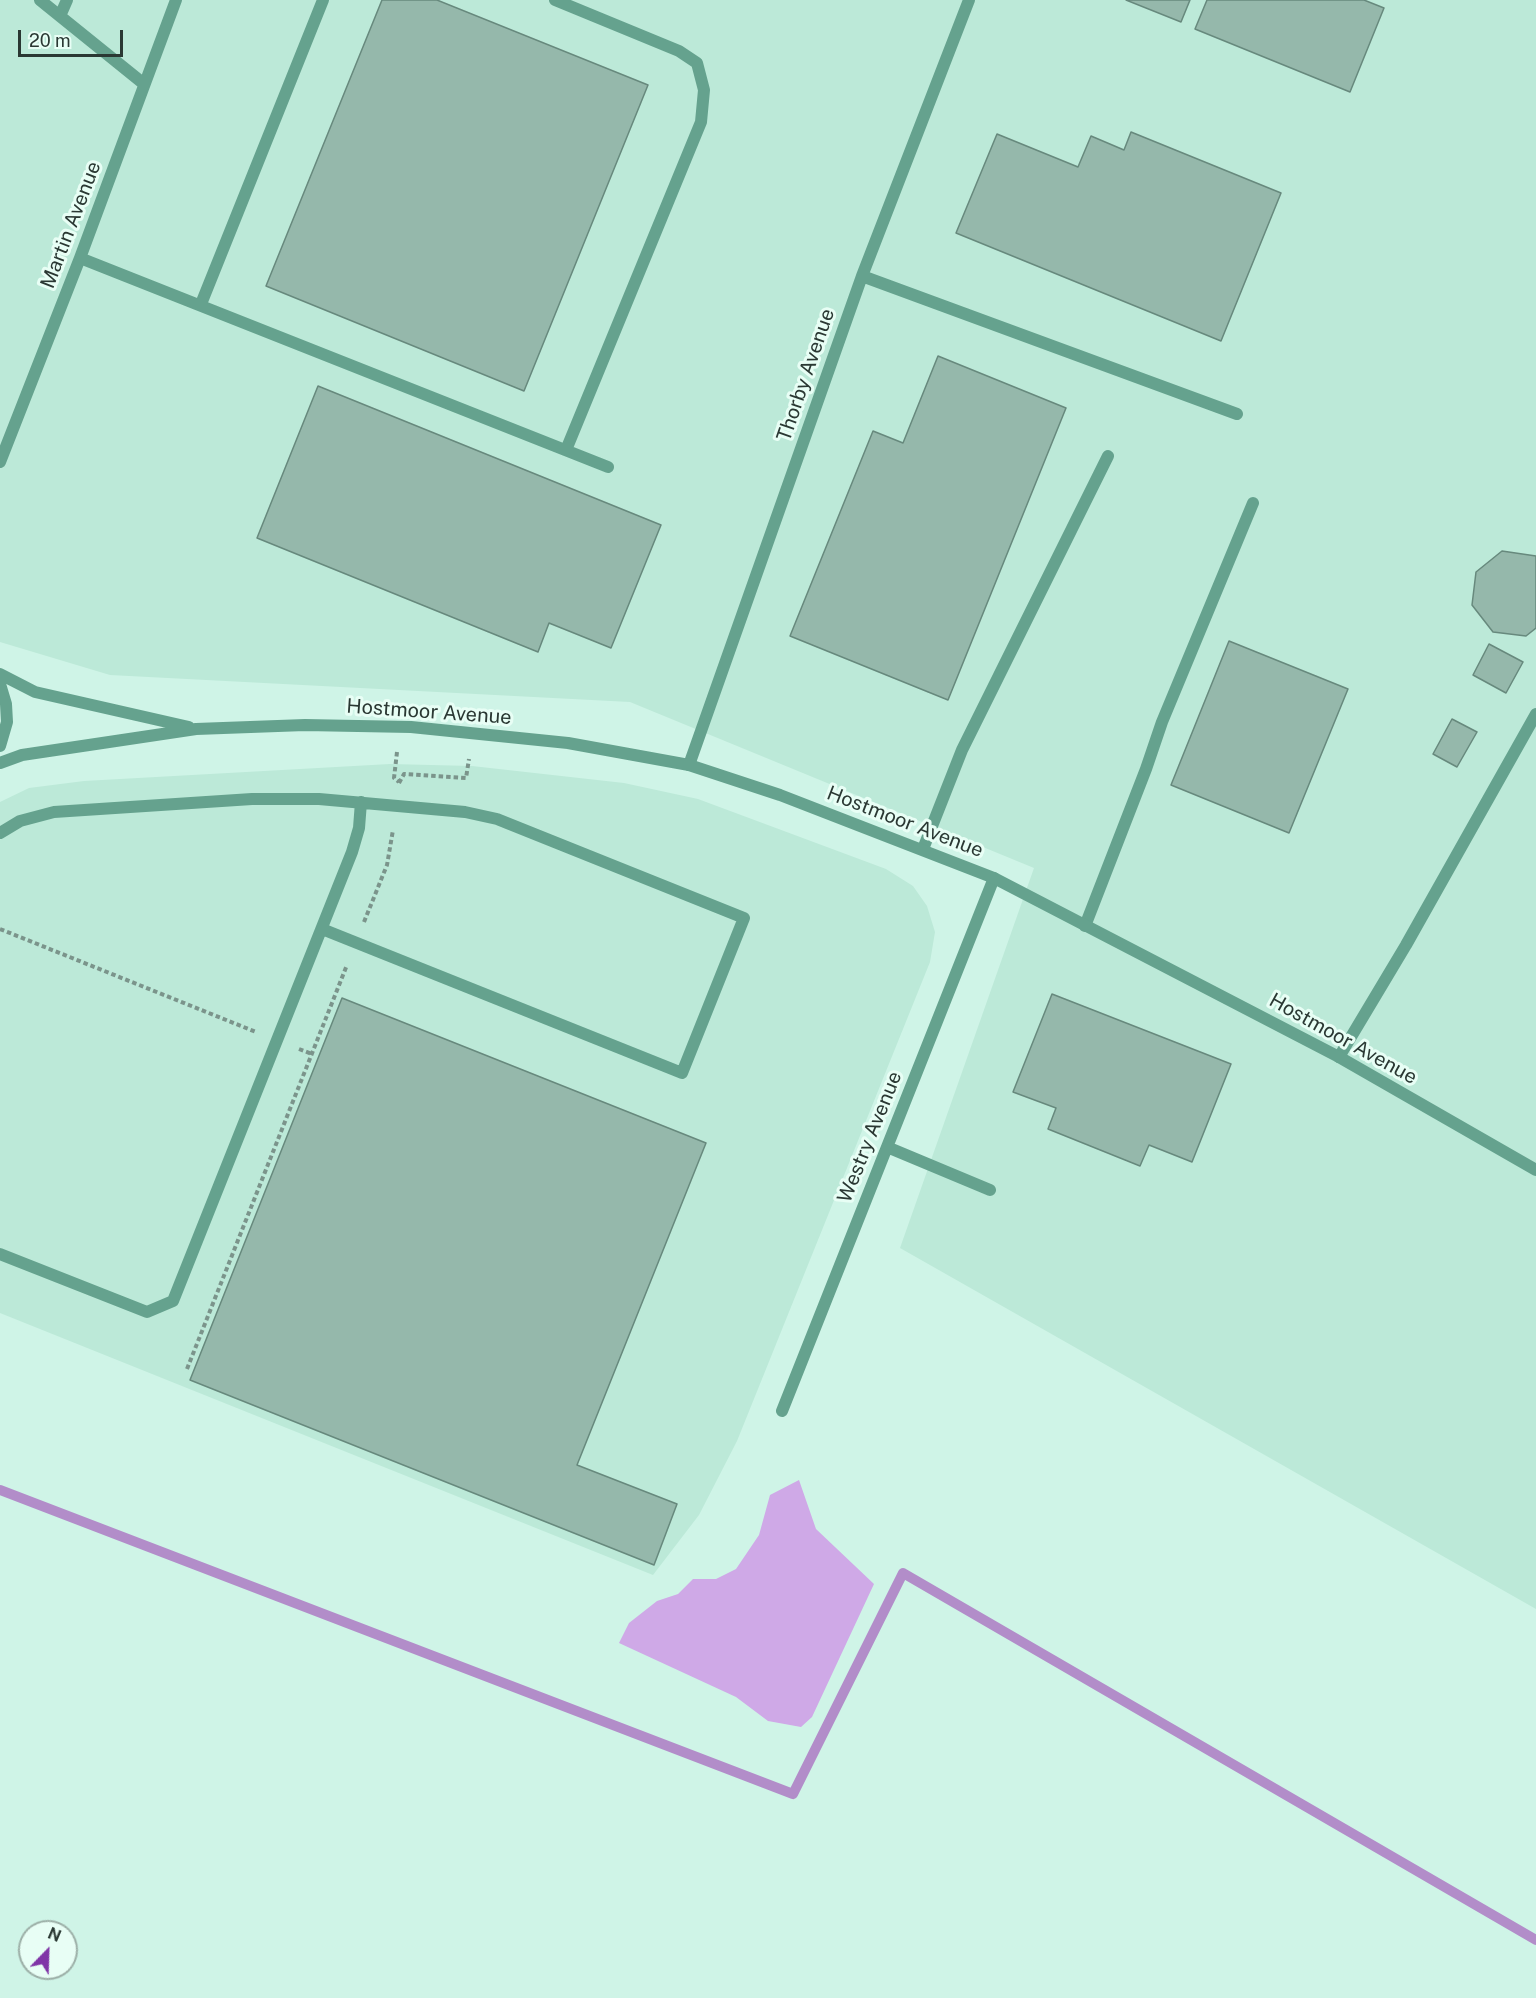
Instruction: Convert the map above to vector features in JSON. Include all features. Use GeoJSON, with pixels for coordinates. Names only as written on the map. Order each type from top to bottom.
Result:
{"type":"FeatureCollection","features":[{"type":"Feature","properties":{"kind":"street"},"geometry":{"type":"LineString","coordinates":[[40,0],[144,84]]}},
{"type":"Feature","properties":{"kind":"street"},"geometry":{"type":"LineString","coordinates":[[60,16],[67,0]]}},
{"type":"Feature","properties":{"kind":"street","name":"Martin Avenue"},"geometry":{"type":"LineString","coordinates":[[0,462],[80,258],[176,0]]}},
{"type":"Feature","properties":{"kind":"street"},"geometry":{"type":"LineString","coordinates":[[201,304],[323,0]]}},
{"type":"Feature","properties":{"kind":"street"},"geometry":{"type":"LineString","coordinates":[[555,0],[679,51],[697,63],[704,90],[701,122],[566,450]]}},
{"type":"Feature","properties":{"kind":"street","name":"Thorby Avenue"},"geometry":{"type":"LineString","coordinates":[[689,765],[862,276],[969,0]]}},
{"type":"Feature","properties":{"kind":"street"},"geometry":{"type":"LineString","coordinates":[[80,258],[608,467]]}},
{"type":"Feature","properties":{"kind":"street"},"geometry":{"type":"LineString","coordinates":[[862,276],[1237,414]]}},
{"type":"Feature","properties":{"kind":"street"},"geometry":{"type":"LineString","coordinates":[[922,849],[962,750],[1108,456]]}},
{"type":"Feature","properties":{"kind":"street"},"geometry":{"type":"LineString","coordinates":[[1085,926],[1162,722],[1252,503]]}},
{"type":"Feature","properties":{"kind":"street","name":"Hostmoor Avenue"},"geometry":{"type":"LineString","coordinates":[[0,674],[35,692],[196,729]]}},
{"type":"Feature","properties":{"kind":"street"},"geometry":{"type":"LineString","coordinates":[[0,684],[6,704],[7,722],[0,746]]}},
{"type":"Feature","properties":{"kind":"street"},"geometry":{"type":"LineString","coordinates":[[1339,1057],[1406,945],[1536,714]]}},
{"type":"Feature","properties":{"kind":"street","name":"Hostmoor Avenue"},"geometry":{"type":"LineString","coordinates":[[0,763],[22,755],[196,729],[305,725],[411,727],[568,743],[689,765],[780,795],[994,878],[1339,1057],[1536,1170]]}},
{"type":"Feature","properties":{"kind":"street"},"geometry":{"type":"LineString","coordinates":[[0,833],[20,821],[54,812],[252,799],[319,798],[465,812],[497,819],[744,918],[682,1073],[322,929]]}},
{"type":"Feature","properties":{"kind":"street"},"geometry":{"type":"LineString","coordinates":[[0,1254],[147,1312],[173,1301],[352,852],[359,828],[361,802]]}},
{"type":"Feature","properties":{"kind":"street","name":"Westry Avenue"},"geometry":{"type":"LineString","coordinates":[[782,1411],[994,878]]}},
{"type":"Feature","properties":{"kind":"street"},"geometry":{"type":"LineString","coordinates":[[887,1147],[990,1190]]}},
{"type":"Feature","properties":{"kind":"path"},"geometry":{"type":"LineString","coordinates":[[394,778],[397,752]]}},
{"type":"Feature","properties":{"kind":"path"},"geometry":{"type":"LineString","coordinates":[[186,1369],[387,865],[398,805],[399,782],[404,774],[466,778],[469,759]]}},
{"type":"Feature","properties":{"kind":"path"},"geometry":{"type":"LineString","coordinates":[[0,929],[312,1054]]}},
{"type":"Feature","properties":{"kind":"shaded area"},"geometry":{"type":"Polygon","coordinates":[[[0,0],[1536,0],[1536,1609],[900,1248],[1034,868],[630,702],[110,675],[0,642],[0,0]]]}},
{"type":"Feature","properties":{"kind":"shaded area"},"geometry":{"type":"Polygon","coordinates":[[[390,764],[472,766],[624,783],[698,799],[886,869],[913,886],[927,906],[935,932],[930,962],[737,1441],[699,1515],[653,1575],[0,1313],[0,802],[29,788],[84,781],[390,764]]]}},
{"type":"Feature","properties":{"kind":"shaded area"},"geometry":{"type":"Polygon","coordinates":[[[799,1480],[816,1529],[874,1584],[812,1717],[801,1727],[768,1721],[736,1697],[619,1643],[629,1623],[657,1601],[678,1594],[693,1579],[716,1579],[736,1569],[759,1535],[770,1495],[799,1480]]]}},
{"type":"Feature","properties":{"kind":"building"},"geometry":{"type":"Polygon","coordinates":[[[382,0],[437,0],[648,85],[524,391],[266,286],[382,0]]]}},
{"type":"Feature","properties":{"kind":"building"},"geometry":{"type":"Polygon","coordinates":[[[1126,0],[1190,0],[1181,22],[1126,0]]]}},
{"type":"Feature","properties":{"kind":"building"},"geometry":{"type":"Polygon","coordinates":[[[1207,0],[1364,0],[1384,8],[1350,92],[1195,29],[1207,0]]]}},
{"type":"Feature","properties":{"kind":"building"},"geometry":{"type":"Polygon","coordinates":[[[1131,132],[1281,193],[1221,341],[956,233],[997,134],[1078,167],[1091,136],[1124,150],[1131,132]]]}},
{"type":"Feature","properties":{"kind":"building"},"geometry":{"type":"Polygon","coordinates":[[[938,356],[1066,408],[948,700],[790,636],[873,431],[903,443],[938,356]]]}},
{"type":"Feature","properties":{"kind":"building"},"geometry":{"type":"Polygon","coordinates":[[[318,386],[661,525],[611,648],[549,623],[538,652],[257,538],[318,386]]]}},
{"type":"Feature","properties":{"kind":"building"},"geometry":{"type":"Polygon","coordinates":[[[1502,551],[1536,556],[1536,628],[1526,636],[1493,632],[1472,605],[1476,572],[1502,551]]]}},
{"type":"Feature","properties":{"kind":"building"},"geometry":{"type":"Polygon","coordinates":[[[1229,641],[1348,689],[1289,833],[1171,785],[1229,641]]]}},
{"type":"Feature","properties":{"kind":"building"},"geometry":{"type":"Polygon","coordinates":[[[1489,644],[1523,662],[1506,693],[1473,675],[1489,644]]]}},
{"type":"Feature","properties":{"kind":"building"},"geometry":{"type":"Polygon","coordinates":[[[1452,719],[1477,732],[1457,767],[1433,754],[1452,719]]]}},
{"type":"Feature","properties":{"kind":"building"},"geometry":{"type":"Polygon","coordinates":[[[1052,994],[1231,1064],[1192,1162],[1149,1145],[1140,1166],[1048,1129],[1056,1108],[1013,1092],[1052,994]]]}},
{"type":"Feature","properties":{"kind":"building"},"geometry":{"type":"Polygon","coordinates":[[[342,998],[706,1143],[577,1465],[677,1504],[654,1565],[190,1380],[342,998]]]}},
{"type":"Feature","properties":{"kind":"waterway"},"geometry":{"type":"LineString","coordinates":[[0,1490],[793,1794],[903,1573],[1536,1940]]}}]}
